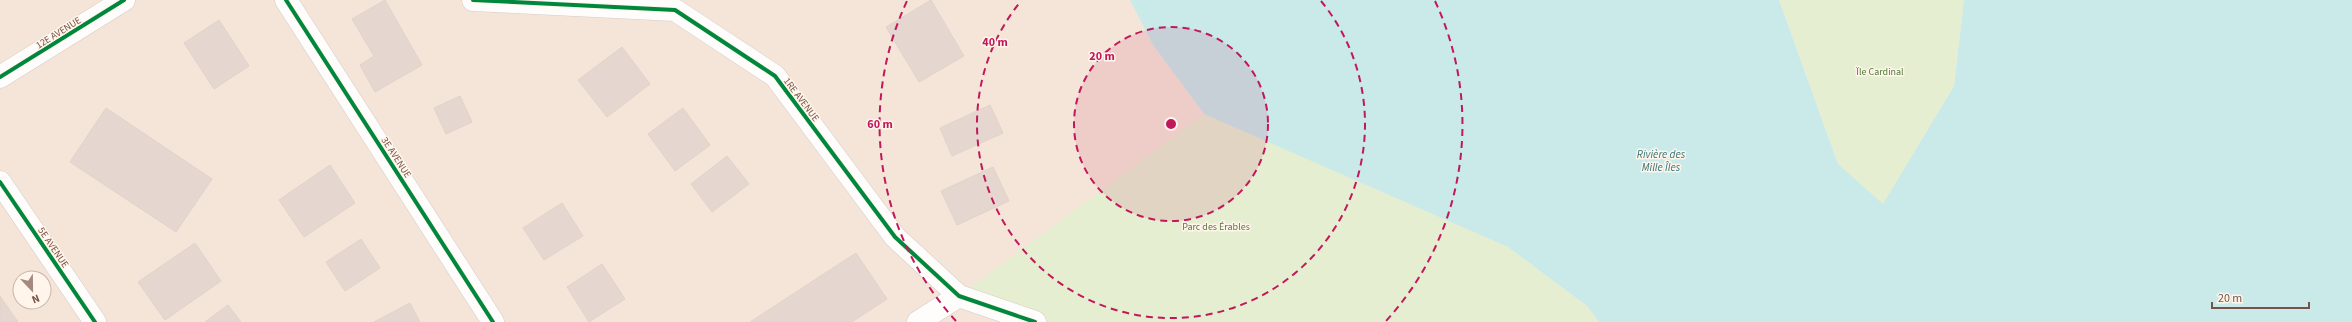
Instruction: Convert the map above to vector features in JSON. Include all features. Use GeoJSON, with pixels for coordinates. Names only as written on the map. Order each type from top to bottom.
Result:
{"type":"FeatureCollection","features":[{"type":"Feature","properties":{"kind":"street","name":"12E AVENUE"},"geometry":{"type":"LineString","coordinates":[[0,77],[124,0]]}},
{"type":"Feature","properties":{"kind":"street","name":"3E AVENUE"},"geometry":{"type":"LineString","coordinates":[[286,0],[493,322]]}},
{"type":"Feature","properties":{"kind":"street","name":"1RE AVENUE"},"geometry":{"type":"LineString","coordinates":[[473,0],[675,10],[775,76],[895,237],[959,296],[1035,322]]}},
{"type":"Feature","properties":{"kind":"street","name":"5E AVENUE"},"geometry":{"type":"LineString","coordinates":[[0,182],[95,322]]}},
{"type":"Feature","properties":{"kind":"street"},"geometry":{"type":"LineString","coordinates":[[918,322],[959,296]]}},
{"type":"Feature","properties":{"kind":"shaded area"},"geometry":{"type":"Polygon","coordinates":[[[0,0],[1130,0],[1153,45],[1204,114],[1508,247],[1599,322],[0,322],[0,0]]]}},
{"type":"Feature","properties":{"kind":"green space","name":"Ïle Cardinal"},"geometry":{"type":"Polygon","coordinates":[[[1779,0],[1964,0],[1954,86],[1883,205],[1838,164],[1779,0]]]}},
{"type":"Feature","properties":{"kind":"green space","name":"Parc des Érables"},"geometry":{"type":"Polygon","coordinates":[[[1204,114],[1508,247],[1587,306],[1599,322],[1035,322],[959,296],[1204,114]]]}},
{"type":"Feature","properties":{"kind":"water","name":"Rivière des Mille Îles"},"geometry":{"type":"Polygon","coordinates":[[[1130,0],[1779,0],[1838,164],[1883,204],[1954,86],[1964,0],[2352,0],[2352,322],[1599,322],[1587,306],[1508,247],[1204,114],[1153,45],[1130,0]]]}},
{"type":"Feature","properties":{"kind":"building"},"geometry":{"type":"Polygon","coordinates":[[[385,0],[422,65],[375,92],[360,65],[374,56],[352,19],[385,0]]]}},
{"type":"Feature","properties":{"kind":"building"},"geometry":{"type":"Polygon","coordinates":[[[931,0],[964,56],[919,82],[886,27],[931,0]]]}},
{"type":"Feature","properties":{"kind":"building"},"geometry":{"type":"Polygon","coordinates":[[[219,20],[249,66],[214,89],[184,43],[219,20]]]}},
{"type":"Feature","properties":{"kind":"building"},"geometry":{"type":"Polygon","coordinates":[[[622,47],[650,84],[607,117],[578,80],[622,47]]]}},
{"type":"Feature","properties":{"kind":"building"},"geometry":{"type":"Polygon","coordinates":[[[460,96],[472,122],[446,134],[434,108],[460,96]]]}},
{"type":"Feature","properties":{"kind":"building"},"geometry":{"type":"Polygon","coordinates":[[[990,105],[1003,133],[952,156],[940,128],[990,105]]]}},
{"type":"Feature","properties":{"kind":"building"},"geometry":{"type":"Polygon","coordinates":[[[106,108],[212,179],[176,232],[70,162],[106,108]]]}},
{"type":"Feature","properties":{"kind":"building"},"geometry":{"type":"Polygon","coordinates":[[[683,108],[710,145],[675,171],[648,134],[683,108]]]}},
{"type":"Feature","properties":{"kind":"building"},"geometry":{"type":"Polygon","coordinates":[[[727,156],[749,184],[712,212],[691,184],[727,156]]]}},
{"type":"Feature","properties":{"kind":"building"},"geometry":{"type":"Polygon","coordinates":[[[330,165],[355,203],[304,237],[279,200],[330,165]]]}},
{"type":"Feature","properties":{"kind":"building"},"geometry":{"type":"Polygon","coordinates":[[[993,167],[1009,201],[957,225],[941,191],[993,167]]]}},
{"type":"Feature","properties":{"kind":"building"},"geometry":{"type":"Polygon","coordinates":[[[562,203],[583,236],[544,260],[523,228],[562,203]]]}},
{"type":"Feature","properties":{"kind":"building"},"geometry":{"type":"Polygon","coordinates":[[[361,239],[380,268],[345,291],[326,262],[361,239]]]}},
{"type":"Feature","properties":{"kind":"building"},"geometry":{"type":"Polygon","coordinates":[[[195,243],[221,281],[165,320],[138,282],[195,243]]]}},
{"type":"Feature","properties":{"kind":"building"},"geometry":{"type":"Polygon","coordinates":[[[856,253],[887,299],[852,322],[750,322],[856,253]]]}},
{"type":"Feature","properties":{"kind":"building"},"geometry":{"type":"Polygon","coordinates":[[[602,264],[625,299],[589,322],[567,287],[602,264]]]}},
{"type":"Feature","properties":{"kind":"building"},"geometry":{"type":"Polygon","coordinates":[[[0,296],[18,322],[0,322],[0,296]]]}},
{"type":"Feature","properties":{"kind":"building"},"geometry":{"type":"Polygon","coordinates":[[[410,303],[420,322],[374,322],[410,303]]]}},
{"type":"Feature","properties":{"kind":"building"},"geometry":{"type":"Polygon","coordinates":[[[228,305],[241,322],[205,322],[228,305]]]}},
{"type":"Feature","properties":{"kind":"cycle path"},"geometry":{"type":"LineString","coordinates":[[0,77],[124,0]]}},
{"type":"Feature","properties":{"kind":"cycle path"},"geometry":{"type":"LineString","coordinates":[[286,0],[493,322]]}},
{"type":"Feature","properties":{"kind":"cycle path"},"geometry":{"type":"LineString","coordinates":[[473,0],[675,10],[775,76],[895,237],[959,296],[1035,322]]}},
{"type":"Feature","properties":{"kind":"cycle path"},"geometry":{"type":"LineString","coordinates":[[0,182],[95,322]]}}]}
